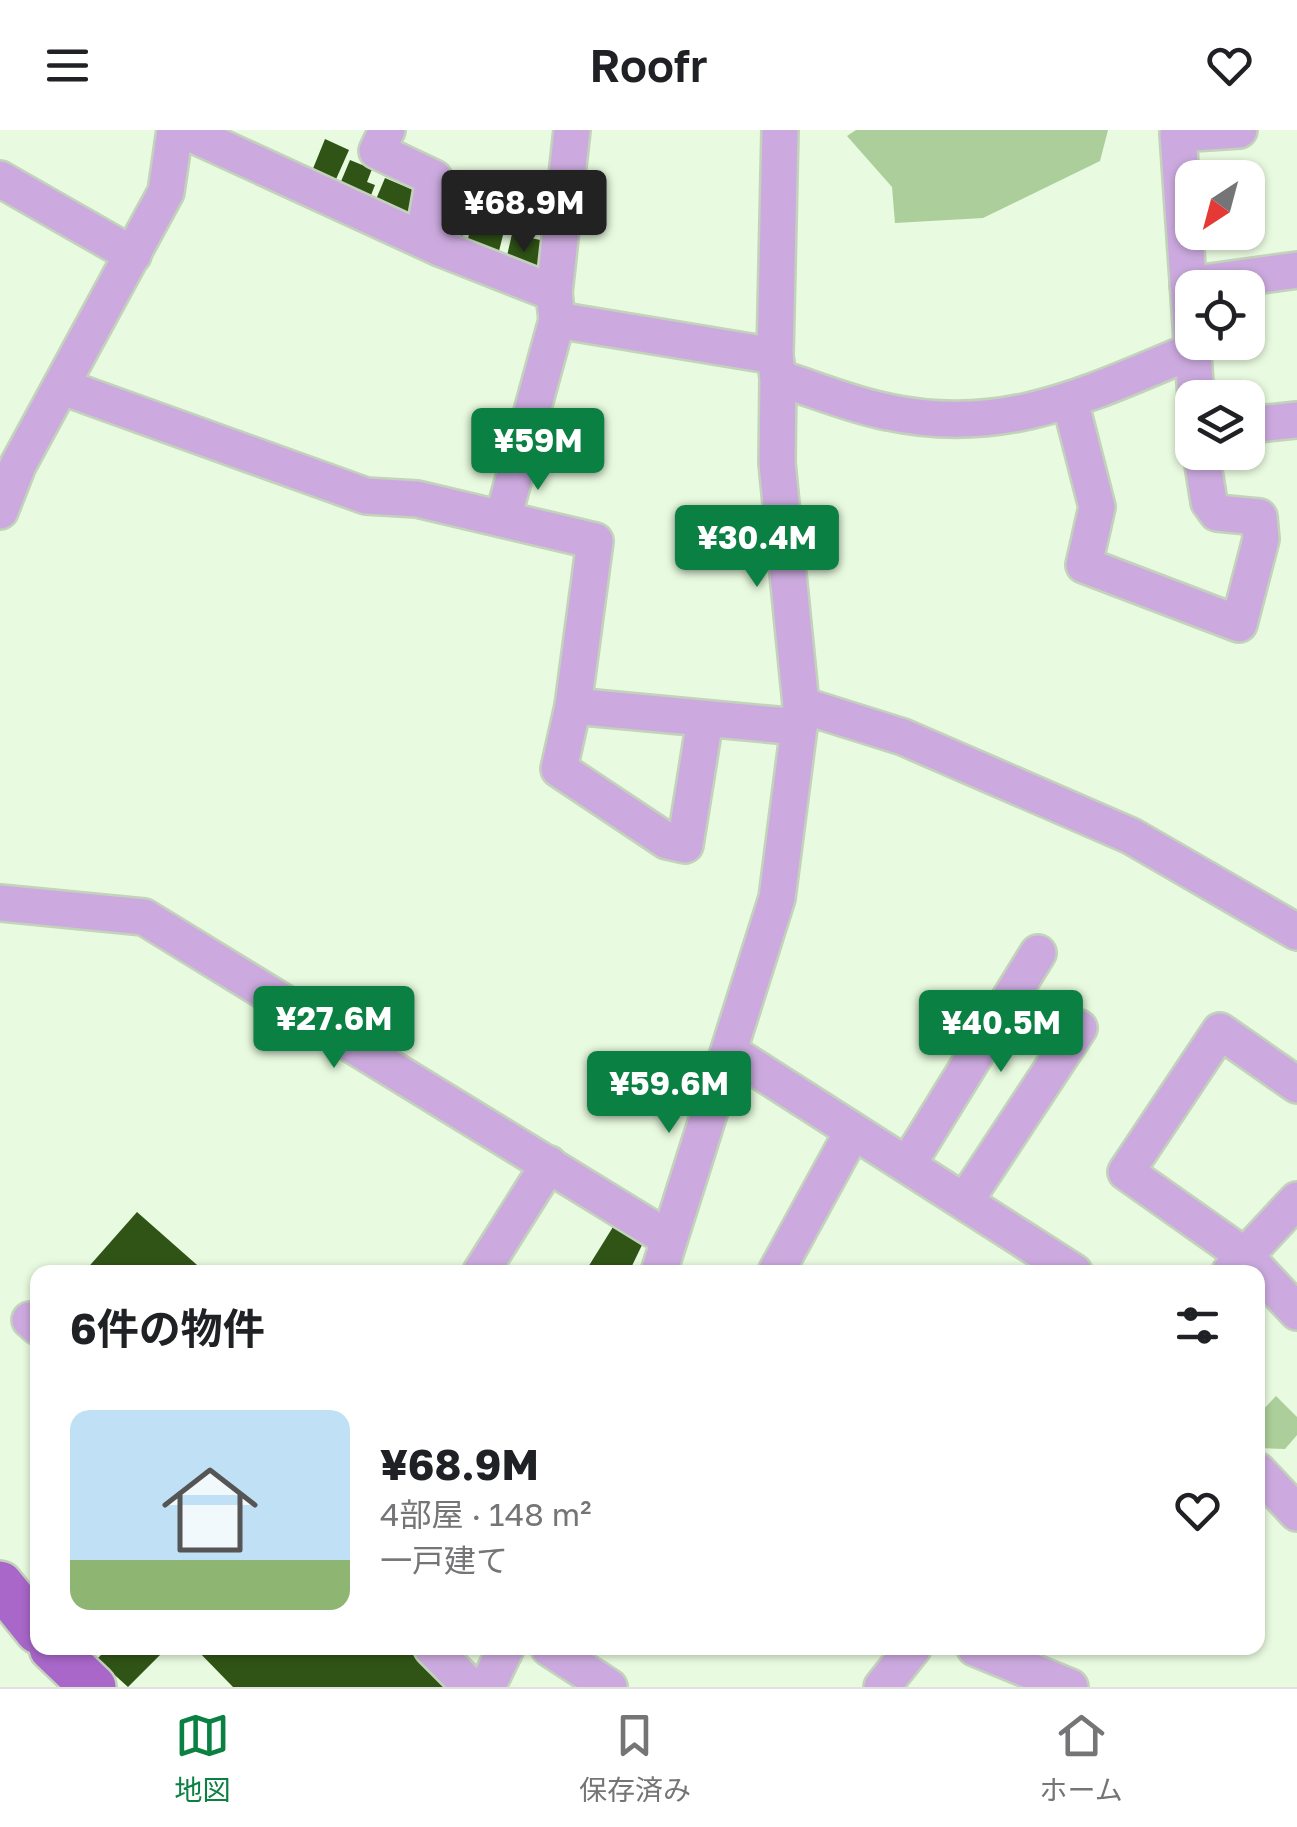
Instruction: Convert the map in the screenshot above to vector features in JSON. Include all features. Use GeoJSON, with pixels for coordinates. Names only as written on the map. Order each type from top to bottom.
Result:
{"type":"FeatureCollection","features":[{"type":"Feature","properties":{"kind":"main road"},"geometry":{"type":"LineString","coordinates":[[0,1584],[30,1622]]}},
{"type":"Feature","properties":{"kind":"main road"},"geometry":{"type":"LineString","coordinates":[[59,1655],[93,1687]]}},
{"type":"Feature","properties":{"kind":"street"},"geometry":{"type":"LineString","coordinates":[[0,512],[9,460],[63,387],[166,192],[175,130]]}},
{"type":"Feature","properties":{"kind":"street"},"geometry":{"type":"LineString","coordinates":[[183,130],[424,240],[556,306],[776,367],[887,412],[940,420],[987,420],[1070,402],[1175,358]]}},
{"type":"Feature","properties":{"kind":"street"},"geometry":{"type":"LineString","coordinates":[[387,130],[377,151],[434,178],[424,240]]}},
{"type":"Feature","properties":{"kind":"street"},"geometry":{"type":"LineString","coordinates":[[503,518],[556,306],[572,130]]}},
{"type":"Feature","properties":{"kind":"street"},"geometry":{"type":"LineString","coordinates":[[0,904],[144,918],[549,1164],[664,1256],[777,898],[800,716],[777,463],[780,130]]}},
{"type":"Feature","properties":{"kind":"street"},"geometry":{"type":"LineString","coordinates":[[1187,270],[1178,134],[1239,130]]}},
{"type":"Feature","properties":{"kind":"street"},"geometry":{"type":"LineString","coordinates":[[4,190],[133,255]]}},
{"type":"Feature","properties":{"kind":"street"},"geometry":{"type":"LineString","coordinates":[[1265,274],[1297,270]]}},
{"type":"Feature","properties":{"kind":"street"},"geometry":{"type":"LineString","coordinates":[[63,387],[366,496],[417,499],[595,542],[573,706],[558,769],[666,841],[685,845],[705,720]]}},
{"type":"Feature","properties":{"kind":"street"},"geometry":{"type":"LineString","coordinates":[[1070,402],[1097,507],[1084,565],[1238,624],[1262,538],[1260,516],[1216,513],[1209,502],[1205,470]]}},
{"type":"Feature","properties":{"kind":"street"},"geometry":{"type":"LineString","coordinates":[[1265,423],[1297,420]]}},
{"type":"Feature","properties":{"kind":"street"},"geometry":{"type":"LineString","coordinates":[[573,706],[705,720],[800,716],[903,737],[1131,836],[1297,932]]}},
{"type":"Feature","properties":{"kind":"street"},"geometry":{"type":"LineString","coordinates":[[908,1164],[1038,952]]}},
{"type":"Feature","properties":{"kind":"street"},"geometry":{"type":"LineString","coordinates":[[965,1201],[1080,1028]]}},
{"type":"Feature","properties":{"kind":"street"},"geometry":{"type":"LineString","coordinates":[[1297,1085],[1220,1031],[1126,1172],[1238,1264],[1297,1200]]}},
{"type":"Feature","properties":{"kind":"street"},"geometry":{"type":"LineString","coordinates":[[730,1052],[1063,1265]]}},
{"type":"Feature","properties":{"kind":"street"},"geometry":{"type":"LineString","coordinates":[[780,1265],[853,1131]]}},
{"type":"Feature","properties":{"kind":"street"},"geometry":{"type":"LineString","coordinates":[[485,1265],[549,1164]]}},
{"type":"Feature","properties":{"kind":"street"},"geometry":{"type":"LineString","coordinates":[[1265,1286],[1297,1312]]}},
{"type":"Feature","properties":{"kind":"street"},"geometry":{"type":"LineString","coordinates":[[1265,1479],[1297,1513]]}},
{"type":"Feature","properties":{"kind":"street"},"geometry":{"type":"LineString","coordinates":[[439,1655],[471,1687]]}},
{"type":"Feature","properties":{"kind":"street"},"geometry":{"type":"LineString","coordinates":[[487,1687],[503,1655]]}},
{"type":"Feature","properties":{"kind":"street"},"geometry":{"type":"LineString","coordinates":[[560,1655],[608,1687]]}},
{"type":"Feature","properties":{"kind":"street"},"geometry":{"type":"LineString","coordinates":[[882,1687],[907,1655]]}},
{"type":"Feature","properties":{"kind":"street"},"geometry":{"type":"LineString","coordinates":[[992,1655],[1070,1687]]}},
{"type":"Feature","properties":{"kind":"green space"},"geometry":{"type":"Polygon","coordinates":[[[856,130],[1108,130],[1100,161],[983,218],[895,223],[892,187],[847,136],[856,130]]]}},
{"type":"Feature","properties":{"kind":"green space"},"geometry":{"type":"Polygon","coordinates":[[[1276,1396],[1297,1417],[1297,1435],[1285,1449],[1265,1448],[1265,1408],[1276,1396]]]}},
{"type":"Feature","properties":{"kind":"building"},"geometry":{"type":"Polygon","coordinates":[[[325,139],[349,150],[333,186],[310,176],[325,139]]]}},
{"type":"Feature","properties":{"kind":"building"},"geometry":{"type":"Polygon","coordinates":[[[350,160],[372,169],[367,182],[375,185],[368,203],[337,191],[350,160]]]}},
{"type":"Feature","properties":{"kind":"building"},"geometry":{"type":"Polygon","coordinates":[[[385,178],[418,192],[407,218],[374,204],[385,178]]]}},
{"type":"Feature","properties":{"kind":"building"},"geometry":{"type":"Polygon","coordinates":[[[436,213],[466,219],[460,247],[436,242],[436,213]]]}},
{"type":"Feature","properties":{"kind":"building"},"geometry":{"type":"Polygon","coordinates":[[[473,219],[505,227],[496,263],[464,254],[473,219]]]}},
{"type":"Feature","properties":{"kind":"building"},"geometry":{"type":"Polygon","coordinates":[[[512,234],[545,241],[537,276],[504,269],[512,234]]]}},
{"type":"Feature","properties":{"kind":"building"},"geometry":{"type":"Polygon","coordinates":[[[137,1212],[197,1265],[90,1265],[137,1212]]]}},
{"type":"Feature","properties":{"kind":"building"},"geometry":{"type":"Polygon","coordinates":[[[613,1227],[642,1245],[632,1265],[589,1265],[613,1227]]]}},
{"type":"Feature","properties":{"kind":"building"},"geometry":{"type":"Polygon","coordinates":[[[101,1655],[160,1655],[128,1687],[97,1659],[101,1655]]]}},
{"type":"Feature","properties":{"kind":"building"},"geometry":{"type":"Polygon","coordinates":[[[202,1655],[418,1655],[448,1687],[233,1687],[202,1655]]]}}]}
